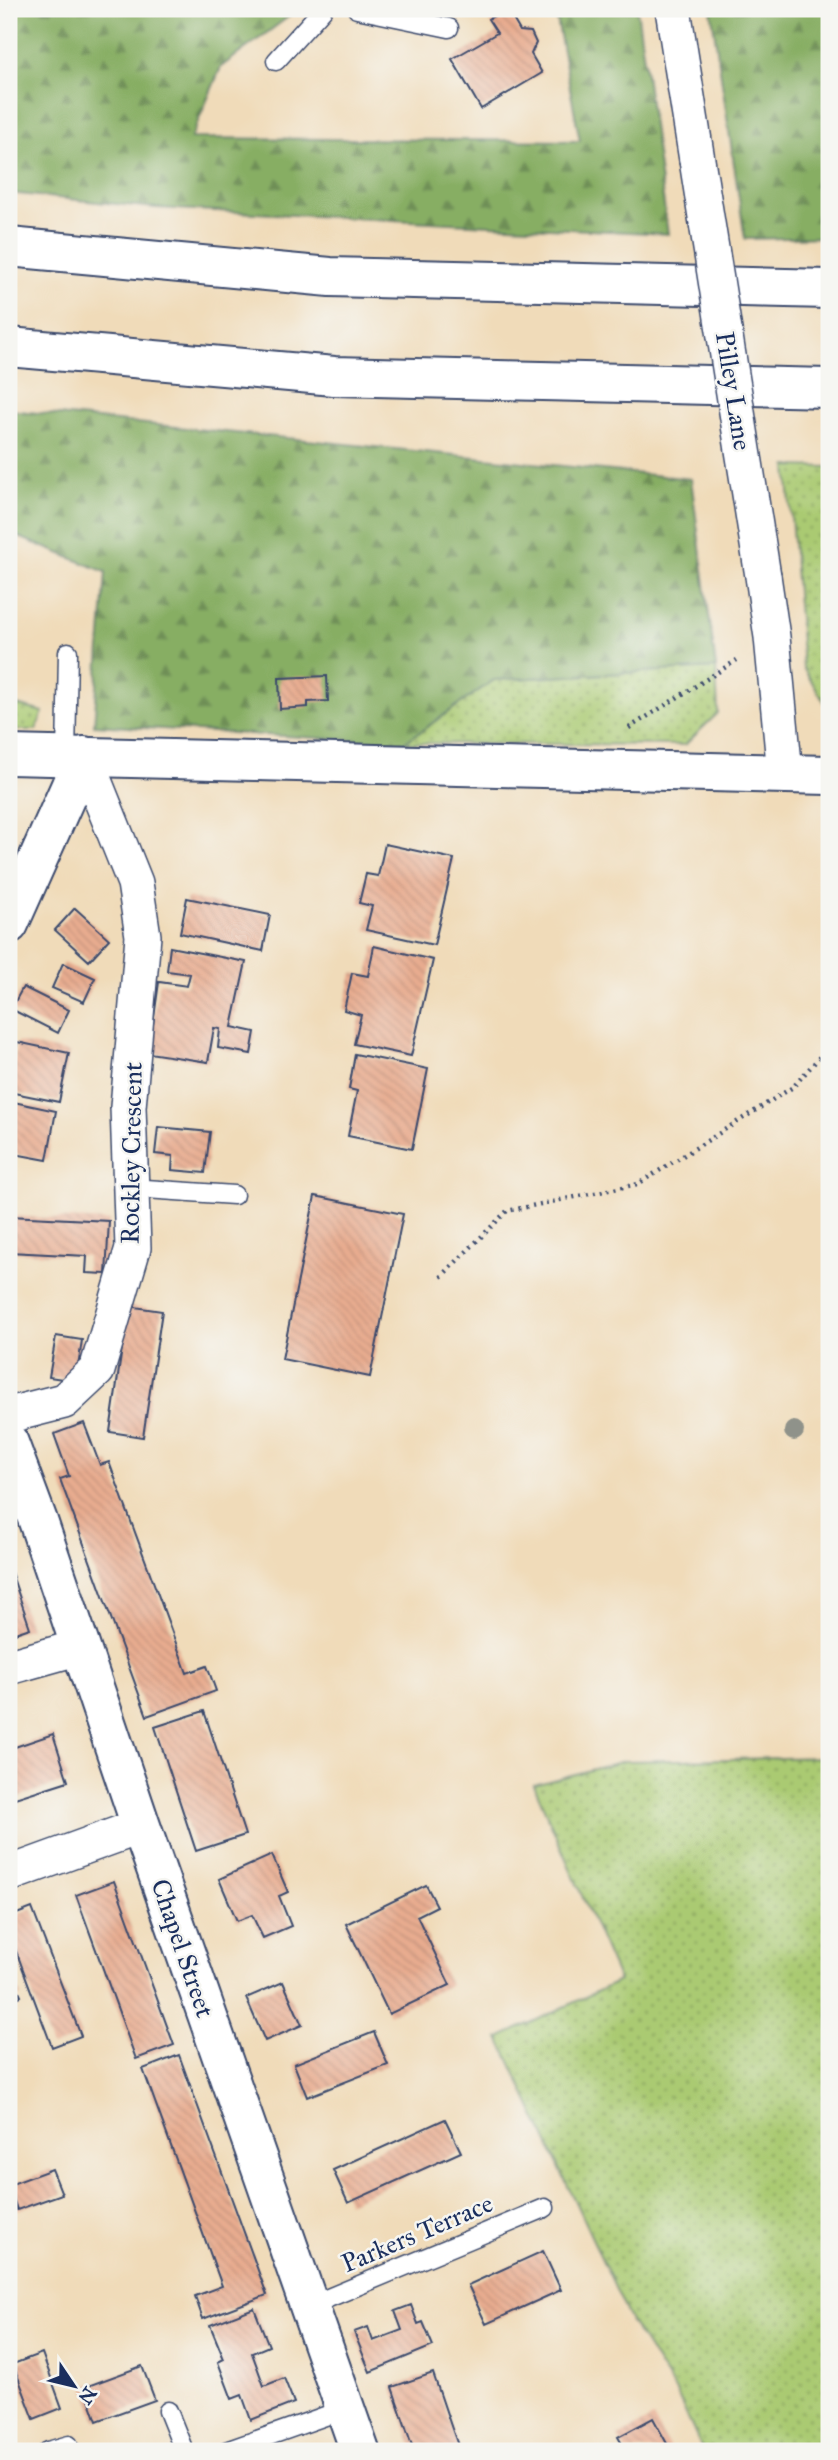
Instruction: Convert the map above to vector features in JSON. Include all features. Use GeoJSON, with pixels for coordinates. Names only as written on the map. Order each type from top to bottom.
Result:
{"type":"FeatureCollection","features":[{"type":"Feature","properties":{"kind":"main road"},"geometry":{"type":"LineString","coordinates":[[9,247],[330,277],[829,289]]}},
{"type":"Feature","properties":{"kind":"main road"},"geometry":{"type":"LineString","coordinates":[[9,346],[334,376],[829,388]]}},
{"type":"Feature","properties":{"kind":"main road"},"geometry":{"type":"LineString","coordinates":[[9,755],[829,775]]}},
{"type":"Feature","properties":{"kind":"main road"},"geometry":{"type":"LineString","coordinates":[[9,924],[75,756]]}},
{"type":"Feature","properties":{"kind":"main road","name":"Chapel Street"},"geometry":{"type":"LineString","coordinates":[[9,1443],[360,2451]]}},
{"type":"Feature","properties":{"kind":"street","name":"Pilley Lane"},"geometry":{"type":"LineString","coordinates":[[673,9],[772,637],[785,774]]}},
{"type":"Feature","properties":{"kind":"street","name":"Rockley Crescent"},"geometry":{"type":"LineString","coordinates":[[9,1415],[64,1401],[97,1370],[133,1248],[128,1107],[143,936],[135,883],[75,756]]}},
{"type":"Feature","properties":{"kind":"street"},"geometry":{"type":"LineString","coordinates":[[9,1667],[80,1647]]}},
{"type":"Feature","properties":{"kind":"street"},"geometry":{"type":"LineString","coordinates":[[9,1874],[141,1826]]}},
{"type":"Feature","properties":{"kind":"lane"},"geometry":{"type":"LineString","coordinates":[[276,61],[323,9]]}},
{"type":"Feature","properties":{"kind":"lane"},"geometry":{"type":"LineString","coordinates":[[357,9],[449,28]]}},
{"type":"Feature","properties":{"kind":"lane"},"geometry":{"type":"LineString","coordinates":[[68,652],[75,756]]}},
{"type":"Feature","properties":{"kind":"lane"},"geometry":{"type":"LineString","coordinates":[[131,1188],[234,1195]]}},
{"type":"Feature","properties":{"kind":"lane","name":"Parkers Terrace"},"geometry":{"type":"LineString","coordinates":[[309,2306],[545,2208]]}},
{"type":"Feature","properties":{"kind":"lane"},"geometry":{"type":"LineString","coordinates":[[226,2451],[345,2409]]}},
{"type":"Feature","properties":{"kind":"lane"},"geometry":{"type":"LineString","coordinates":[[168,2411],[184,2451]]}},
{"type":"Feature","properties":{"kind":"lane"},"geometry":{"type":"LineString","coordinates":[[48,2451],[69,2445]]}},
{"type":"Feature","properties":{"kind":"path"},"geometry":{"type":"LineString","coordinates":[[817,9],[829,14]]}},
{"type":"Feature","properties":{"kind":"path"},"geometry":{"type":"LineString","coordinates":[[622,733],[772,637]]}},
{"type":"Feature","properties":{"kind":"path"},"geometry":{"type":"LineString","coordinates":[[441,1277],[507,1211],[638,1184],[793,1087],[829,1046]]}},
{"type":"Feature","properties":{"kind":"green space"},"geometry":{"type":"Polygon","coordinates":[[[9,9],[299,9],[221,67],[191,138],[580,141],[555,9],[637,9],[668,234],[156,208],[9,193],[9,9]]]}},
{"type":"Feature","properties":{"kind":"green space"},"geometry":{"type":"Polygon","coordinates":[[[711,9],[829,9],[829,237],[745,239],[711,9]]]}},
{"type":"Feature","properties":{"kind":"green space"},"geometry":{"type":"Polygon","coordinates":[[[9,410],[691,479],[716,668],[494,680],[404,743],[94,725],[106,572],[9,533],[9,410]]]}},
{"type":"Feature","properties":{"kind":"green space"},"geometry":{"type":"Polygon","coordinates":[[[787,466],[829,467],[829,709],[803,668],[787,466]]]}},
{"type":"Feature","properties":{"kind":"green space"},"geometry":{"type":"Polygon","coordinates":[[[716,668],[718,713],[685,745],[404,743],[494,680],[716,668]]]}},
{"type":"Feature","properties":{"kind":"green space"},"geometry":{"type":"Polygon","coordinates":[[[9,703],[43,712],[36,730],[9,730],[9,703]]]}},
{"type":"Feature","properties":{"kind":"green space"},"geometry":{"type":"Polygon","coordinates":[[[829,1757],[829,2451],[703,2451],[676,2392],[631,2322],[499,2038],[619,1981],[534,1785],[624,1761],[829,1757]]]}},
{"type":"Feature","properties":{"kind":"building"},"geometry":{"type":"Polygon","coordinates":[[[507,9],[520,31],[531,32],[536,43],[531,54],[542,73],[481,109],[452,59],[497,33],[488,19],[507,9]]]}},
{"type":"Feature","properties":{"kind":"building"},"geometry":{"type":"Polygon","coordinates":[[[327,676],[328,701],[308,702],[308,707],[280,709],[279,678],[327,676]]]}},
{"type":"Feature","properties":{"kind":"building"},"geometry":{"type":"Polygon","coordinates":[[[385,844],[454,859],[434,945],[366,930],[372,906],[359,903],[366,874],[378,876],[385,844]]]}},
{"type":"Feature","properties":{"kind":"building"},"geometry":{"type":"Polygon","coordinates":[[[187,898],[270,915],[263,951],[180,933],[187,898]]]}},
{"type":"Feature","properties":{"kind":"building"},"geometry":{"type":"Polygon","coordinates":[[[75,908],[109,939],[89,961],[55,930],[75,908]]]}},
{"type":"Feature","properties":{"kind":"building"},"geometry":{"type":"Polygon","coordinates":[[[374,946],[433,960],[411,1056],[354,1044],[361,1015],[344,1010],[352,973],[368,976],[374,946]]]}},
{"type":"Feature","properties":{"kind":"building"},"geometry":{"type":"Polygon","coordinates":[[[170,947],[246,962],[232,1027],[255,1032],[251,1054],[218,1048],[220,1029],[214,1028],[208,1062],[149,1053],[159,982],[187,986],[190,974],[167,971],[170,947]]]}},
{"type":"Feature","properties":{"kind":"building"},"geometry":{"type":"Polygon","coordinates":[[[63,963],[95,978],[84,1002],[52,988],[63,963]]]}},
{"type":"Feature","properties":{"kind":"building"},"geometry":{"type":"Polygon","coordinates":[[[23,987],[69,1010],[58,1033],[11,1009],[23,987]]]}},
{"type":"Feature","properties":{"kind":"building"},"geometry":{"type":"Polygon","coordinates":[[[17,1042],[69,1053],[59,1102],[9,1092],[17,1042]]]}},
{"type":"Feature","properties":{"kind":"building"},"geometry":{"type":"Polygon","coordinates":[[[355,1054],[428,1069],[412,1149],[348,1136],[357,1091],[349,1089],[355,1054]]]}},
{"type":"Feature","properties":{"kind":"building"},"geometry":{"type":"Polygon","coordinates":[[[9,1101],[56,1111],[47,1160],[9,1153],[9,1101]]]}},
{"type":"Feature","properties":{"kind":"building"},"geometry":{"type":"Polygon","coordinates":[[[158,1127],[210,1132],[205,1173],[172,1170],[173,1156],[155,1154],[158,1127]]]}},
{"type":"Feature","properties":{"kind":"building"},"geometry":{"type":"Polygon","coordinates":[[[315,1196],[403,1214],[370,1377],[282,1359],[315,1196]]]}},
{"type":"Feature","properties":{"kind":"building"},"geometry":{"type":"Polygon","coordinates":[[[9,1216],[109,1221],[106,1274],[86,1273],[87,1256],[9,1252],[9,1216]]]}},
{"type":"Feature","properties":{"kind":"building"},"geometry":{"type":"Polygon","coordinates":[[[128,1306],[162,1311],[143,1437],[110,1432],[128,1306]]]}},
{"type":"Feature","properties":{"kind":"building"},"geometry":{"type":"Polygon","coordinates":[[[56,1336],[82,1340],[76,1381],[49,1377],[56,1336]]]}},
{"type":"Feature","properties":{"kind":"building"},"geometry":{"type":"Polygon","coordinates":[[[84,1423],[100,1465],[109,1462],[187,1673],[207,1666],[216,1691],[147,1716],[60,1479],[69,1476],[54,1434],[84,1423]]]}},
{"type":"Feature","properties":{"kind":"building"},"geometry":{"type":"Polygon","coordinates":[[[9,1566],[30,1628],[9,1635],[9,1566]]]}},
{"type":"Feature","properties":{"kind":"building"},"geometry":{"type":"Polygon","coordinates":[[[204,1711],[245,1835],[196,1851],[155,1727],[204,1711]]]}},
{"type":"Feature","properties":{"kind":"building"},"geometry":{"type":"Polygon","coordinates":[[[53,1734],[68,1781],[9,1800],[9,1749],[53,1734]]]}},
{"type":"Feature","properties":{"kind":"building"},"geometry":{"type":"Polygon","coordinates":[[[272,1855],[288,1892],[279,1896],[291,1926],[263,1938],[252,1915],[237,1921],[219,1879],[272,1855]]]}},
{"type":"Feature","properties":{"kind":"building"},"geometry":{"type":"Polygon","coordinates":[[[114,1881],[174,2045],[136,2059],[76,1895],[114,1881]]]}},
{"type":"Feature","properties":{"kind":"building"},"geometry":{"type":"Polygon","coordinates":[[[426,1885],[437,1906],[417,1916],[450,1985],[389,2014],[346,1924],[426,1885]]]}},
{"type":"Feature","properties":{"kind":"building"},"geometry":{"type":"Polygon","coordinates":[[[32,1908],[81,2036],[52,2047],[9,1932],[9,1917],[32,1908]]]}},
{"type":"Feature","properties":{"kind":"building"},"geometry":{"type":"Polygon","coordinates":[[[9,1970],[21,1996],[9,2002],[9,1970]]]}},
{"type":"Feature","properties":{"kind":"building"},"geometry":{"type":"Polygon","coordinates":[[[283,1982],[302,2025],[265,2041],[246,1998],[283,1982]]]}},
{"type":"Feature","properties":{"kind":"building"},"geometry":{"type":"Polygon","coordinates":[[[374,2032],[388,2065],[307,2097],[294,2064],[374,2032]]]}},
{"type":"Feature","properties":{"kind":"building"},"geometry":{"type":"Polygon","coordinates":[[[179,2055],[267,2295],[203,2319],[195,2296],[222,2286],[143,2069],[179,2055]]]}},
{"type":"Feature","properties":{"kind":"building"},"geometry":{"type":"Polygon","coordinates":[[[445,2119],[461,2152],[348,2203],[333,2170],[445,2119]]]}},
{"type":"Feature","properties":{"kind":"building"},"geometry":{"type":"Polygon","coordinates":[[[52,2169],[62,2194],[17,2210],[9,2185],[52,2169]]]}},
{"type":"Feature","properties":{"kind":"building"},"geometry":{"type":"Polygon","coordinates":[[[543,2251],[561,2290],[486,2324],[468,2285],[543,2251]]]}},
{"type":"Feature","properties":{"kind":"building"},"geometry":{"type":"Polygon","coordinates":[[[411,2305],[418,2324],[423,2322],[433,2346],[370,2372],[354,2332],[368,2327],[373,2341],[402,2330],[395,2311],[411,2305]]]}},
{"type":"Feature","properties":{"kind":"building"},"geometry":{"type":"Polygon","coordinates":[[[254,2308],[269,2346],[252,2353],[264,2386],[284,2378],[294,2403],[251,2420],[242,2395],[232,2399],[218,2362],[224,2359],[210,2325],[254,2308]]]}},
{"type":"Feature","properties":{"kind":"building"},"geometry":{"type":"Polygon","coordinates":[[[42,2353],[62,2408],[34,2419],[13,2364],[42,2353]]]}},
{"type":"Feature","properties":{"kind":"building"},"geometry":{"type":"Polygon","coordinates":[[[142,2366],[155,2400],[97,2421],[85,2387],[142,2366]]]}},
{"type":"Feature","properties":{"kind":"building"},"geometry":{"type":"Polygon","coordinates":[[[433,2373],[460,2451],[414,2451],[392,2387],[433,2373]]]}},
{"type":"Feature","properties":{"kind":"building"},"geometry":{"type":"Polygon","coordinates":[[[653,2418],[671,2451],[626,2451],[618,2437],[653,2418]]]}}]}
